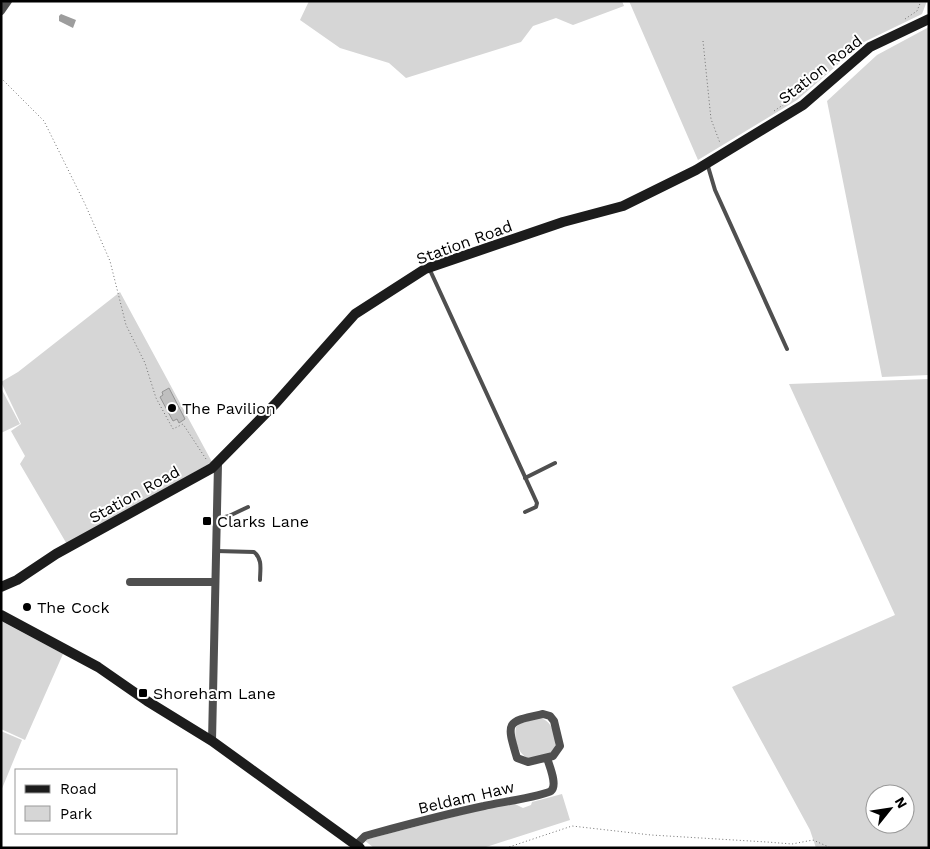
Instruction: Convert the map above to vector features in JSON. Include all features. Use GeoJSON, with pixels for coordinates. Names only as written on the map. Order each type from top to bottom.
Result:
{"type":"FeatureCollection","features":[{"type":"Feature","properties":{"kind":"street"},"geometry":{"type":"LineString","coordinates":[[1,11],[8,1]]}},
{"type":"Feature","properties":{"kind":"street","name":"Station Road"},"geometry":{"type":"LineString","coordinates":[[1,587],[17,580],[56,554],[215,466],[276,403],[355,314],[429,268],[563,222],[623,206],[707,163],[803,105],[870,47],[928,18]]}},
{"type":"Feature","properties":{"kind":"street"},"geometry":{"type":"LineString","coordinates":[[212,741],[214,582],[217,519],[215,466]]}},
{"type":"Feature","properties":{"kind":"street"},"geometry":{"type":"LineString","coordinates":[[130,582],[214,582]]}},
{"type":"Feature","properties":{"kind":"street"},"geometry":{"type":"LineString","coordinates":[[1,615],[98,667],[147,701],[212,741],[358,846]]}},
{"type":"Feature","properties":{"kind":"street","name":"Beldam Haw"},"geometry":{"type":"LineString","coordinates":[[543,714],[550,716],[554,721],[560,746],[553,756],[546,758],[528,762],[517,758],[510,732],[512,724],[519,720],[543,714]]}},
{"type":"Feature","properties":{"kind":"street","name":"Beldam Haw"},"geometry":{"type":"LineString","coordinates":[[358,846],[365,836],[482,806],[540,795],[552,790],[554,786],[546,758]]}},
{"type":"Feature","properties":{"kind":"lane"},"geometry":{"type":"LineString","coordinates":[[707,163],[715,190],[787,349]]}},
{"type":"Feature","properties":{"kind":"lane"},"geometry":{"type":"LineString","coordinates":[[429,268],[537,503],[536,507],[525,512]]}},
{"type":"Feature","properties":{"kind":"lane"},"geometry":{"type":"LineString","coordinates":[[525,478],[555,463]]}},
{"type":"Feature","properties":{"kind":"lane"},"geometry":{"type":"LineString","coordinates":[[217,519],[248,507]]}},
{"type":"Feature","properties":{"kind":"lane"},"geometry":{"type":"LineString","coordinates":[[216,551],[254,552],[260,560],[260,580]]}},
{"type":"Feature","properties":{"kind":"path"},"geometry":{"type":"LineString","coordinates":[[902,22],[917,11],[921,1]]}},
{"type":"Feature","properties":{"kind":"path"},"geometry":{"type":"LineString","coordinates":[[703,41],[711,119],[721,146]]}},
{"type":"Feature","properties":{"kind":"path"},"geometry":{"type":"LineString","coordinates":[[1,78],[44,120],[85,204],[110,261],[126,325],[145,363],[156,398],[173,430],[182,424],[215,466]]}},
{"type":"Feature","properties":{"kind":"path"},"geometry":{"type":"LineString","coordinates":[[770,113],[810,86]]}},
{"type":"Feature","properties":{"kind":"path"},"geometry":{"type":"LineString","coordinates":[[506,848],[572,826],[585,829],[651,835],[792,844],[813,840],[831,848]]}},
{"type":"Feature","properties":{"kind":"green space"},"geometry":{"type":"Polygon","coordinates":[[[309,1],[622,1],[624,6],[573,25],[556,18],[533,26],[521,42],[406,78],[389,63],[340,48],[300,20],[309,1]]]}},
{"type":"Feature","properties":{"kind":"green space"},"geometry":{"type":"Polygon","coordinates":[[[629,1],[927,1],[922,14],[864,42],[797,100],[698,160],[629,1]]]}},
{"type":"Feature","properties":{"kind":"green space"},"geometry":{"type":"Polygon","coordinates":[[[929,27],[929,375],[882,377],[827,101],[877,55],[929,27]]]}},
{"type":"Feature","properties":{"kind":"green space"},"geometry":{"type":"Polygon","coordinates":[[[120,292],[212,462],[68,546],[20,464],[25,456],[11,431],[21,424],[1,382],[18,372],[120,292]]]}},
{"type":"Feature","properties":{"kind":"green space"},"geometry":{"type":"Polygon","coordinates":[[[929,379],[929,848],[816,848],[810,830],[732,687],[895,615],[789,384],[929,379]]]}},
{"type":"Feature","properties":{"kind":"green space"},"geometry":{"type":"Polygon","coordinates":[[[1,388],[20,424],[1,433],[1,388]]]}},
{"type":"Feature","properties":{"kind":"green space"},"geometry":{"type":"Polygon","coordinates":[[[1,621],[63,654],[25,740],[1,729],[1,621]]]}},
{"type":"Feature","properties":{"kind":"green space"},"geometry":{"type":"Polygon","coordinates":[[[538,718],[544,719],[552,728],[556,740],[554,751],[551,754],[527,758],[520,752],[517,744],[515,736],[516,727],[519,724],[538,718]]]}},
{"type":"Feature","properties":{"kind":"green space"},"geometry":{"type":"Polygon","coordinates":[[[1,731],[22,740],[1,791],[1,731]]]}},
{"type":"Feature","properties":{"kind":"green space"},"geometry":{"type":"Polygon","coordinates":[[[562,794],[570,820],[483,848],[374,848],[364,840],[511,802],[523,808],[531,805],[532,802],[562,794]]]}},
{"type":"Feature","properties":{"kind":"shaded area"},"geometry":{"type":"Polygon","coordinates":[[[61,14],[76,20],[73,28],[59,21],[61,14]]]}},
{"type":"Feature","properties":{"kind":"building","name":"The Pavilion"},"geometry":{"type":"Polygon","coordinates":[[[169,388],[185,419],[179,423],[177,419],[173,421],[160,397],[163,395],[162,392],[169,388]]]}},
{"type":"Feature","properties":{"kind":"place","name":"The Pavilion"},"geometry":{"type":"Point","coordinates":[172,408]}},
{"type":"Feature","properties":{"kind":"place","name":"Clarks Lane"},"geometry":{"type":"Point","coordinates":[207,521]}},
{"type":"Feature","properties":{"kind":"place","name":"The Cock"},"geometry":{"type":"Point","coordinates":[27,607]}},
{"type":"Feature","properties":{"kind":"place","name":"Shoreham Lane"},"geometry":{"type":"Point","coordinates":[143,693]}}]}
